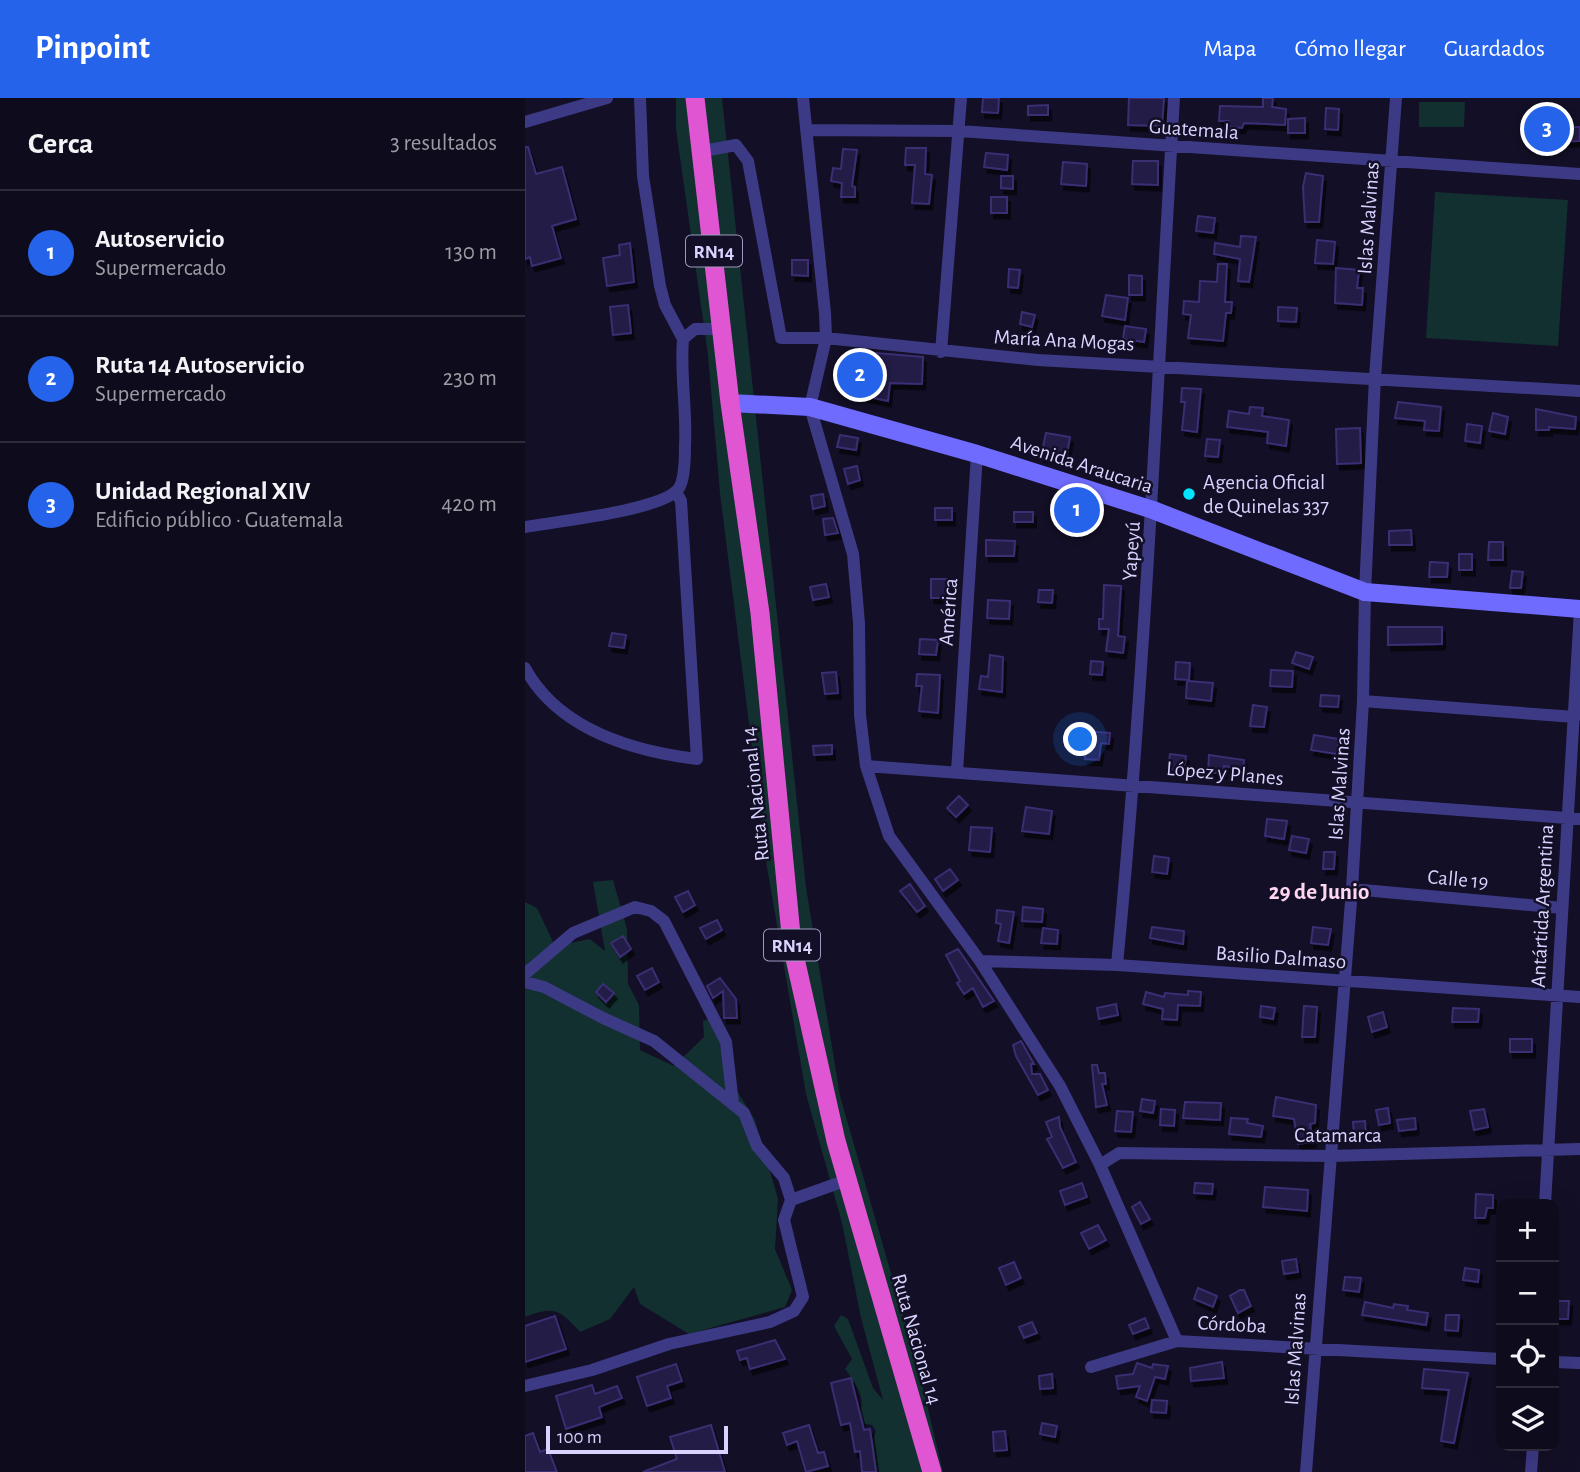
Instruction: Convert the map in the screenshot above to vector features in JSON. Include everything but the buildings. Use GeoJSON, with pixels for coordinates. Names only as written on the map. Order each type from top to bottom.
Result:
{"type":"FeatureCollection","features":[{"type":"Feature","properties":{"kind":"highway","name":"Ruta Nacional 14"},"geometry":{"type":"LineString","coordinates":[[695,98],[730,404],[760,613],[792,945],[847,1180],[932,1472]]}},
{"type":"Feature","properties":{"kind":"main road","name":"Avenida Araucaria"},"geometry":{"type":"LineString","coordinates":[[730,404],[810,408],[977,454],[1153,510],[1365,592],[1580,610]]}},
{"type":"Feature","properties":{"kind":"street"},"geometry":{"type":"LineString","coordinates":[[525,122],[607,98]]}},
{"type":"Feature","properties":{"kind":"street"},"geometry":{"type":"LineString","coordinates":[[525,527],[650,505],[666,499],[680,486],[685,445],[681,365],[683,339],[664,304],[660,286],[643,176],[640,98]]}},
{"type":"Feature","properties":{"kind":"street"},"geometry":{"type":"LineString","coordinates":[[803,98],[826,338],[810,408],[853,554],[859,623],[860,715],[866,765],[889,836],[979,961],[1060,1086],[1100,1165],[1177,1340]]}},
{"type":"Feature","properties":{"kind":"street"},"geometry":{"type":"LineString","coordinates":[[941,352],[961,98]]}},
{"type":"Feature","properties":{"kind":"street","name":"Yapeyú"},"geometry":{"type":"LineString","coordinates":[[1117,965],[1134,785],[1153,510],[1174,98]]}},
{"type":"Feature","properties":{"kind":"street","name":"Islas Malvinas"},"geometry":{"type":"LineString","coordinates":[[1306,1472],[1313,1348],[1352,889],[1363,701],[1375,377],[1396,98]]}},
{"type":"Feature","properties":{"kind":"street","name":"Guatemala"},"geometry":{"type":"LineString","coordinates":[[806,130],[960,131],[1171,148],[1580,174]]}},
{"type":"Feature","properties":{"kind":"street","name":"María Ana Mogas"},"geometry":{"type":"LineString","coordinates":[[703,151],[736,145],[748,161],[781,338],[826,338],[941,352],[1580,391]]}},
{"type":"Feature","properties":{"kind":"street"},"geometry":{"type":"LineString","coordinates":[[683,339],[695,329],[722,329]]}},
{"type":"Feature","properties":{"kind":"street","name":"América"},"geometry":{"type":"LineString","coordinates":[[957,772],[977,454]]}},
{"type":"Feature","properties":{"kind":"street"},"geometry":{"type":"LineString","coordinates":[[525,668],[554,705],[573,721],[617,741],[697,759],[681,500],[676,492]]}},
{"type":"Feature","properties":{"kind":"street","name":"Antártida Argentina"},"geometry":{"type":"LineString","coordinates":[[1545,1199],[1562,908],[1574,819],[1580,610]]}},
{"type":"Feature","properties":{"kind":"street"},"geometry":{"type":"LineString","coordinates":[[1363,701],[1575,718]]}},
{"type":"Feature","properties":{"kind":"street","name":"López y Planes"},"geometry":{"type":"LineString","coordinates":[[866,765],[1574,819]]}},
{"type":"Feature","properties":{"kind":"street","name":"Calle 19"},"geometry":{"type":"LineString","coordinates":[[1352,889],[1562,908]]}},
{"type":"Feature","properties":{"kind":"street"},"geometry":{"type":"LineString","coordinates":[[525,974],[573,933],[635,907],[651,911],[664,921],[726,1042],[733,1104]]}},
{"type":"Feature","properties":{"kind":"street","name":"Basilio Dalmaso"},"geometry":{"type":"LineString","coordinates":[[979,961],[1117,965],[1580,997]]}},
{"type":"Feature","properties":{"kind":"street"},"geometry":{"type":"LineString","coordinates":[[525,982],[544,987],[654,1041],[744,1113],[757,1146],[784,1178],[791,1200],[784,1220],[786,1237],[803,1297],[795,1311],[770,1322],[669,1344],[592,1370],[525,1386]]}},
{"type":"Feature","properties":{"kind":"street"},"geometry":{"type":"LineString","coordinates":[[1087,1140],[1101,1149],[1119,1153]]}},
{"type":"Feature","properties":{"kind":"street","name":"Catamarca"},"geometry":{"type":"LineString","coordinates":[[1119,1153],[1330,1156],[1580,1149]]}},
{"type":"Feature","properties":{"kind":"street"},"geometry":{"type":"LineString","coordinates":[[1100,1165],[1119,1153]]}},
{"type":"Feature","properties":{"kind":"street"},"geometry":{"type":"LineString","coordinates":[[791,1200],[847,1180]]}},
{"type":"Feature","properties":{"kind":"street","name":"Córdoba"},"geometry":{"type":"LineString","coordinates":[[1091,1367],[1177,1340],[1496,1359]]}},
{"type":"Feature","properties":{"kind":"street"},"geometry":{"type":"LineString","coordinates":[[1559,1362],[1580,1363]]}},
{"type":"Feature","properties":{"kind":"street"},"geometry":{"type":"LineString","coordinates":[[1531,1472],[1533,1451]]}},
{"type":"Feature","properties":{"kind":"green space"},"geometry":{"type":"Polygon","coordinates":[[[676,98],[722,98],[806,887],[840,1096],[918,1367],[943,1472],[874,1472],[870,1445],[876,1432],[872,1425],[856,1422],[860,1414],[860,1395],[845,1369],[852,1359],[834,1326],[841,1315],[848,1319],[873,1388],[883,1400],[861,1318],[842,1223],[806,1094],[767,867],[720,493],[708,355],[676,129],[676,98]]]}},
{"type":"Feature","properties":{"kind":"green space"},"geometry":{"type":"Polygon","coordinates":[[[1419,102],[1465,102],[1464,127],[1419,127],[1419,102]]]}},
{"type":"Feature","properties":{"kind":"green space"},"geometry":{"type":"Polygon","coordinates":[[[1435,192],[1568,200],[1558,346],[1426,338],[1435,192]]]}},
{"type":"Feature","properties":{"kind":"green space"},"geometry":{"type":"Polygon","coordinates":[[[613,880],[627,929],[628,984],[639,1005],[640,1050],[674,1066],[704,1037],[703,1021],[715,1017],[726,1073],[755,1120],[778,1199],[775,1249],[792,1290],[785,1307],[689,1334],[640,1304],[634,1287],[610,1319],[580,1332],[567,1318],[556,1312],[543,1311],[525,1317],[525,902],[537,908],[555,946],[590,939],[605,951],[593,882],[613,880]]]}},
{"type":"Feature","properties":{"kind":"place","name":"Unidad Regional XIV"},"geometry":{"type":"Point","coordinates":[1547,129]}},
{"type":"Feature","properties":{"kind":"place","name":"Ruta 14 Autoservicio"},"geometry":{"type":"Point","coordinates":[860,375]}},
{"type":"Feature","properties":{"kind":"place","name":"Agencia Oficial de Quinelas 337"},"geometry":{"type":"Point","coordinates":[1189,494]}},
{"type":"Feature","properties":{"kind":"place","name":"Autoservicio"},"geometry":{"type":"Point","coordinates":[1077,510]}},
{"type":"Feature","properties":{"kind":"district","name":"29 de Junio"},"geometry":{"type":"Point","coordinates":[1319,891]}}]}
